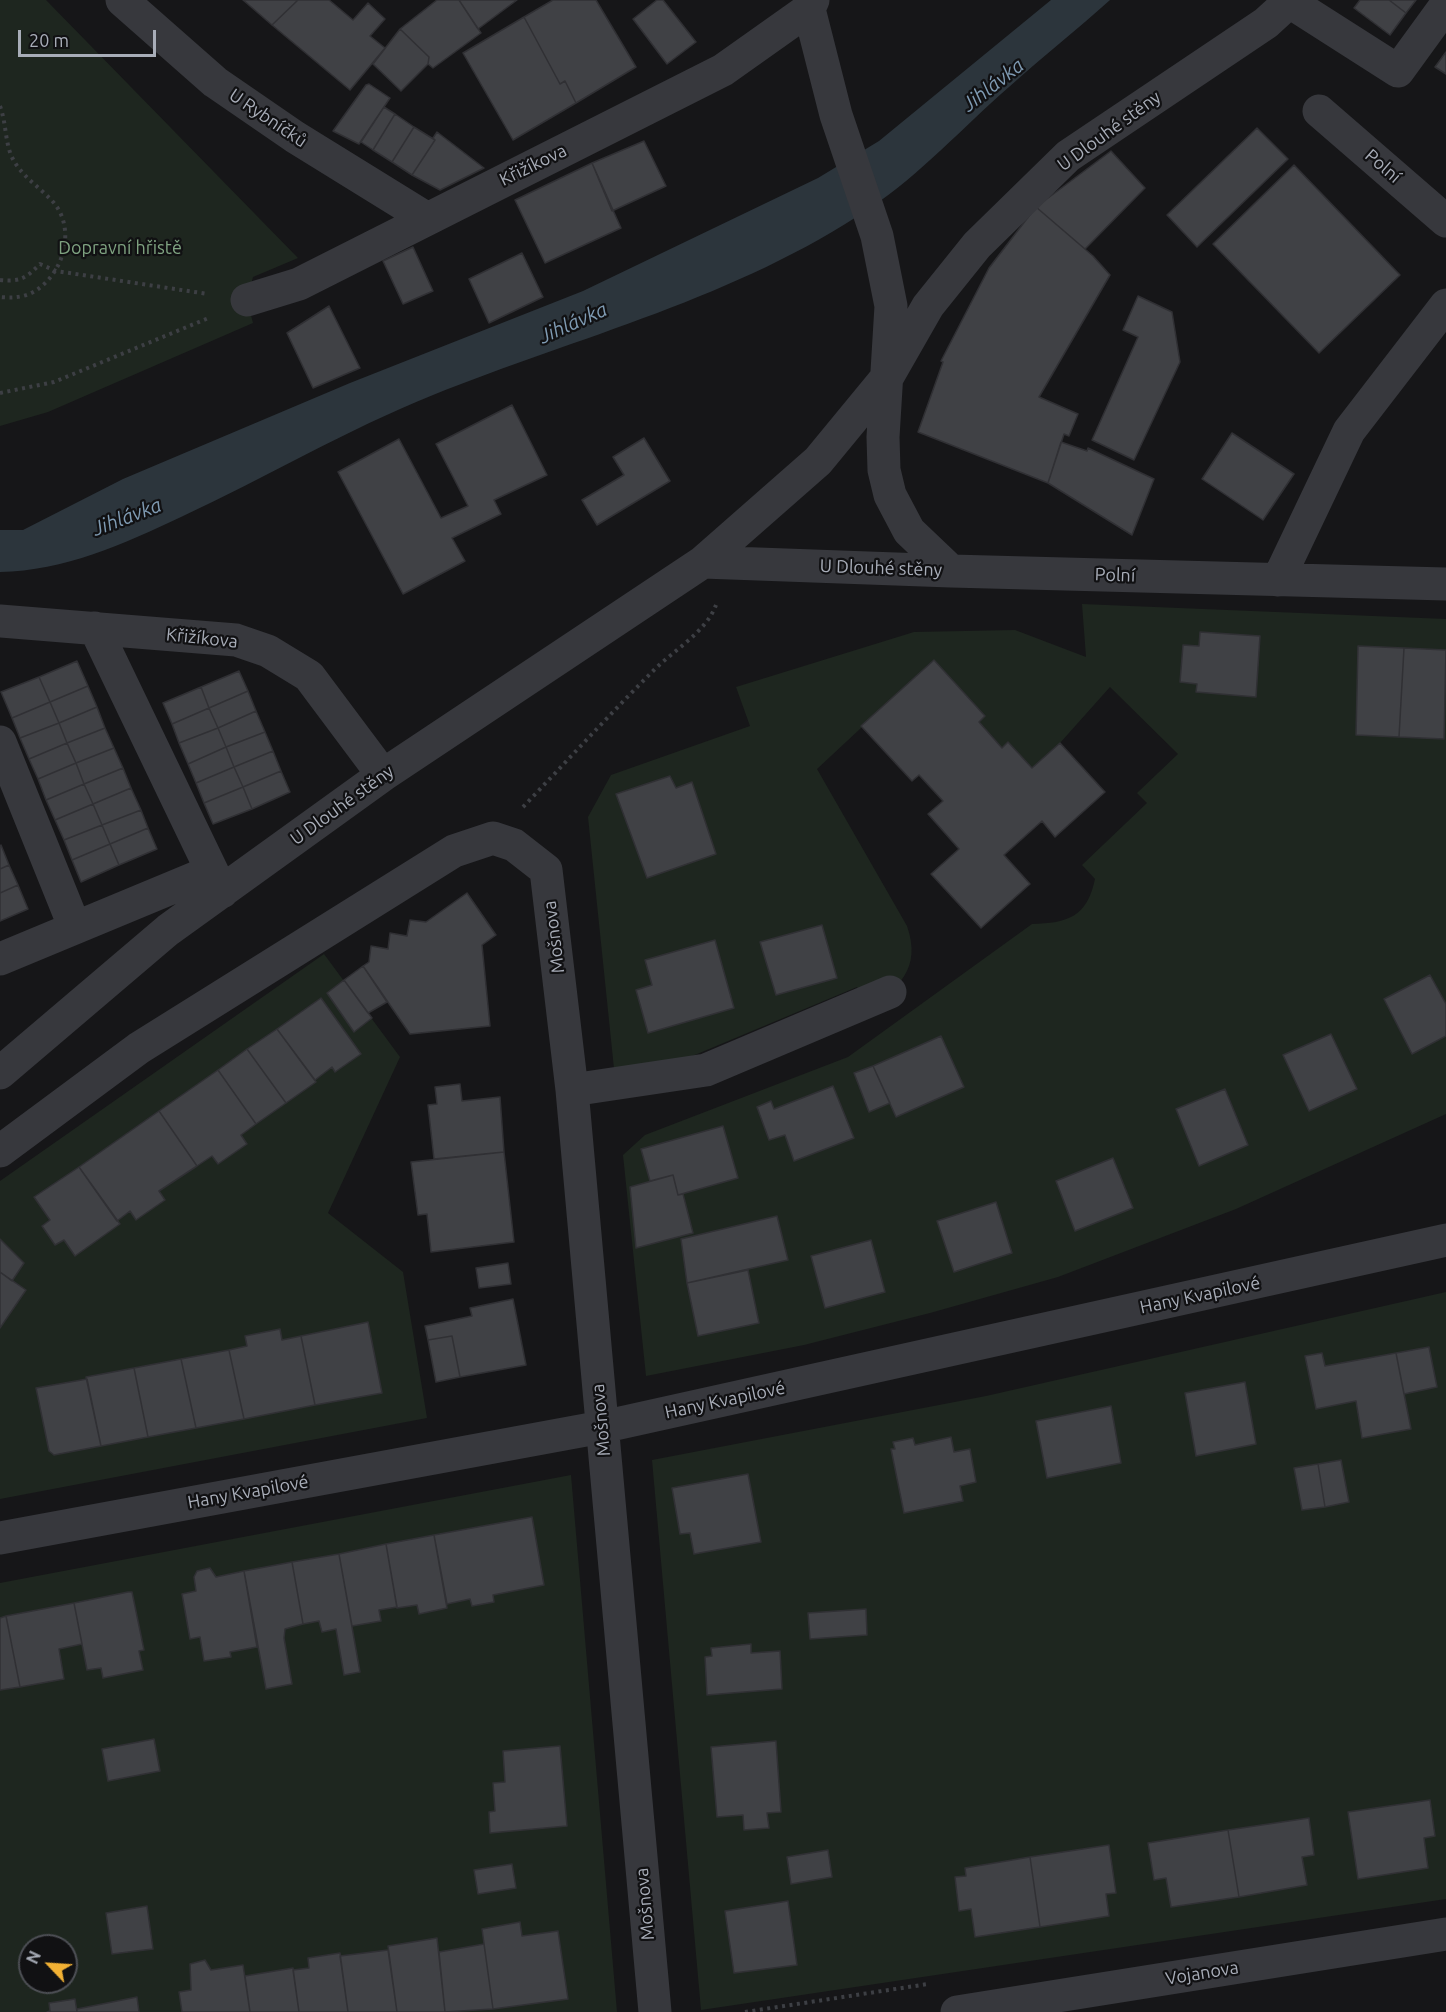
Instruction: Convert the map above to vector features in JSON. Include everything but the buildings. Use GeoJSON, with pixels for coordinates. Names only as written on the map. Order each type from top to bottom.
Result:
{"type":"FeatureCollection","features":[{"type":"Feature","properties":{"kind":"street","name":"U Rybníčků"},"geometry":{"type":"LineString","coordinates":[[122,0],[215,82],[295,137],[426,218]]}},
{"type":"Feature","properties":{"kind":"street"},"geometry":{"type":"LineString","coordinates":[[1290,1],[1398,71],[1446,5]]}},
{"type":"Feature","properties":{"kind":"street","name":"U Dlouhé stěny"},"geometry":{"type":"LineString","coordinates":[[0,1073],[168,930],[217,881],[704,562],[818,461],[888,376],[928,306],[977,245],[1068,156],[1266,23],[1290,1]]}},
{"type":"Feature","properties":{"kind":"street","name":"Křižíkova"},"geometry":{"type":"LineString","coordinates":[[247,300],[299,284],[723,70],[811,5],[837,115]]}},
{"type":"Feature","properties":{"kind":"street","name":"Polní"},"geometry":{"type":"LineString","coordinates":[[1319,111],[1446,221]]}},
{"type":"Feature","properties":{"kind":"street","name":"U Dlouhé stěny"},"geometry":{"type":"LineString","coordinates":[[837,115],[877,236],[891,306],[884,448],[884,470],[890,495],[909,531],[951,571]]}},
{"type":"Feature","properties":{"kind":"street"},"geometry":{"type":"LineString","coordinates":[[1278,580],[1349,431],[1446,305]]}},
{"type":"Feature","properties":{"kind":"street","name":"U Dlouhé stěny"},"geometry":{"type":"LineString","coordinates":[[704,562],[951,571]]}},
{"type":"Feature","properties":{"kind":"street","name":"Polní"},"geometry":{"type":"LineString","coordinates":[[951,571],[1446,584]]}},
{"type":"Feature","properties":{"kind":"street","name":"Křižíkova"},"geometry":{"type":"LineString","coordinates":[[0,621],[236,640],[268,651],[309,676],[382,775]]}},
{"type":"Feature","properties":{"kind":"street"},"geometry":{"type":"LineString","coordinates":[[0,959],[75,928],[217,881],[95,628]]}},
{"type":"Feature","properties":{"kind":"street"},"geometry":{"type":"LineString","coordinates":[[0,742],[75,928]]}},
{"type":"Feature","properties":{"kind":"street"},"geometry":{"type":"LineString","coordinates":[[0,1151],[139,1048],[453,851],[503,842]]}},
{"type":"Feature","properties":{"kind":"street","name":"Mošnova"},"geometry":{"type":"LineString","coordinates":[[503,842],[546,870],[572,1090],[655,2012]]}},
{"type":"Feature","properties":{"kind":"street"},"geometry":{"type":"LineString","coordinates":[[572,1090],[706,1070],[890,992]]}},
{"type":"Feature","properties":{"kind":"street","name":"Hany Kvapilové"},"geometry":{"type":"LineString","coordinates":[[0,1538],[602,1427],[1446,1240]]}},
{"type":"Feature","properties":{"kind":"street","name":"Vojanova"},"geometry":{"type":"LineString","coordinates":[[957,2012],[1446,1934]]}},
{"type":"Feature","properties":{"kind":"path"},"geometry":{"type":"LineString","coordinates":[[0,106],[11,155],[28,181],[55,204],[65,225],[64,250],[56,271],[31,294],[15,298],[0,297]]}},
{"type":"Feature","properties":{"kind":"path"},"geometry":{"type":"LineString","coordinates":[[0,280],[16,282],[40,264],[56,271],[247,300]]}},
{"type":"Feature","properties":{"kind":"path"},"geometry":{"type":"LineString","coordinates":[[0,393],[54,382],[166,337],[247,300]]}},
{"type":"Feature","properties":{"kind":"path"},"geometry":{"type":"LineString","coordinates":[[503,842],[655,669],[712,615],[718,600],[704,562]]}},
{"type":"Feature","properties":{"kind":"green space","name":"Dopravní hřistě"},"geometry":{"type":"Polygon","coordinates":[[[0,0],[46,0],[298,258],[253,277],[247,300],[253,323],[48,412],[0,426],[0,0]]]}},
{"type":"Feature","properties":{"kind":"green space"},"geometry":{"type":"Polygon","coordinates":[[[1082,604],[1446,619],[1446,1114],[1236,1209],[1058,1277],[804,1345],[646,1376],[623,1155],[645,1135],[848,1057],[1032,924],[1056,922],[1081,910],[1087,902],[1095,879],[1082,865],[1147,803],[1137,793],[1178,754],[1110,687],[1060,743],[1032,768],[1008,742],[1002,748],[979,722],[985,716],[934,660],[817,769],[907,926],[911,941],[911,954],[904,976],[888,994],[867,1011],[857,987],[616,1088],[588,817],[611,775],[750,726],[736,687],[914,632],[1015,630],[1086,657],[1082,604]]]}},
{"type":"Feature","properties":{"kind":"green space"},"geometry":{"type":"Polygon","coordinates":[[[324,954],[400,1057],[328,1213],[403,1272],[427,1418],[0,1499],[0,1181],[324,954]]]}},
{"type":"Feature","properties":{"kind":"green space"},"geometry":{"type":"Polygon","coordinates":[[[1446,1292],[1446,1899],[701,2010],[652,1460],[986,1396],[1446,1292]]]}},
{"type":"Feature","properties":{"kind":"green space"},"geometry":{"type":"Polygon","coordinates":[[[571,1475],[617,2012],[0,2012],[0,1583],[571,1475]]]}},
{"type":"Feature","properties":{"kind":"water","name":"Jihlávka"},"geometry":{"type":"Polygon","coordinates":[[[1051,0],[1110,0],[1021,76],[889,195],[819,239],[766,267],[712,291],[433,395],[116,546],[47,567],[0,572],[0,530],[23,530],[123,479],[350,383],[583,291],[818,178],[879,141],[1051,0]]]}}]}
